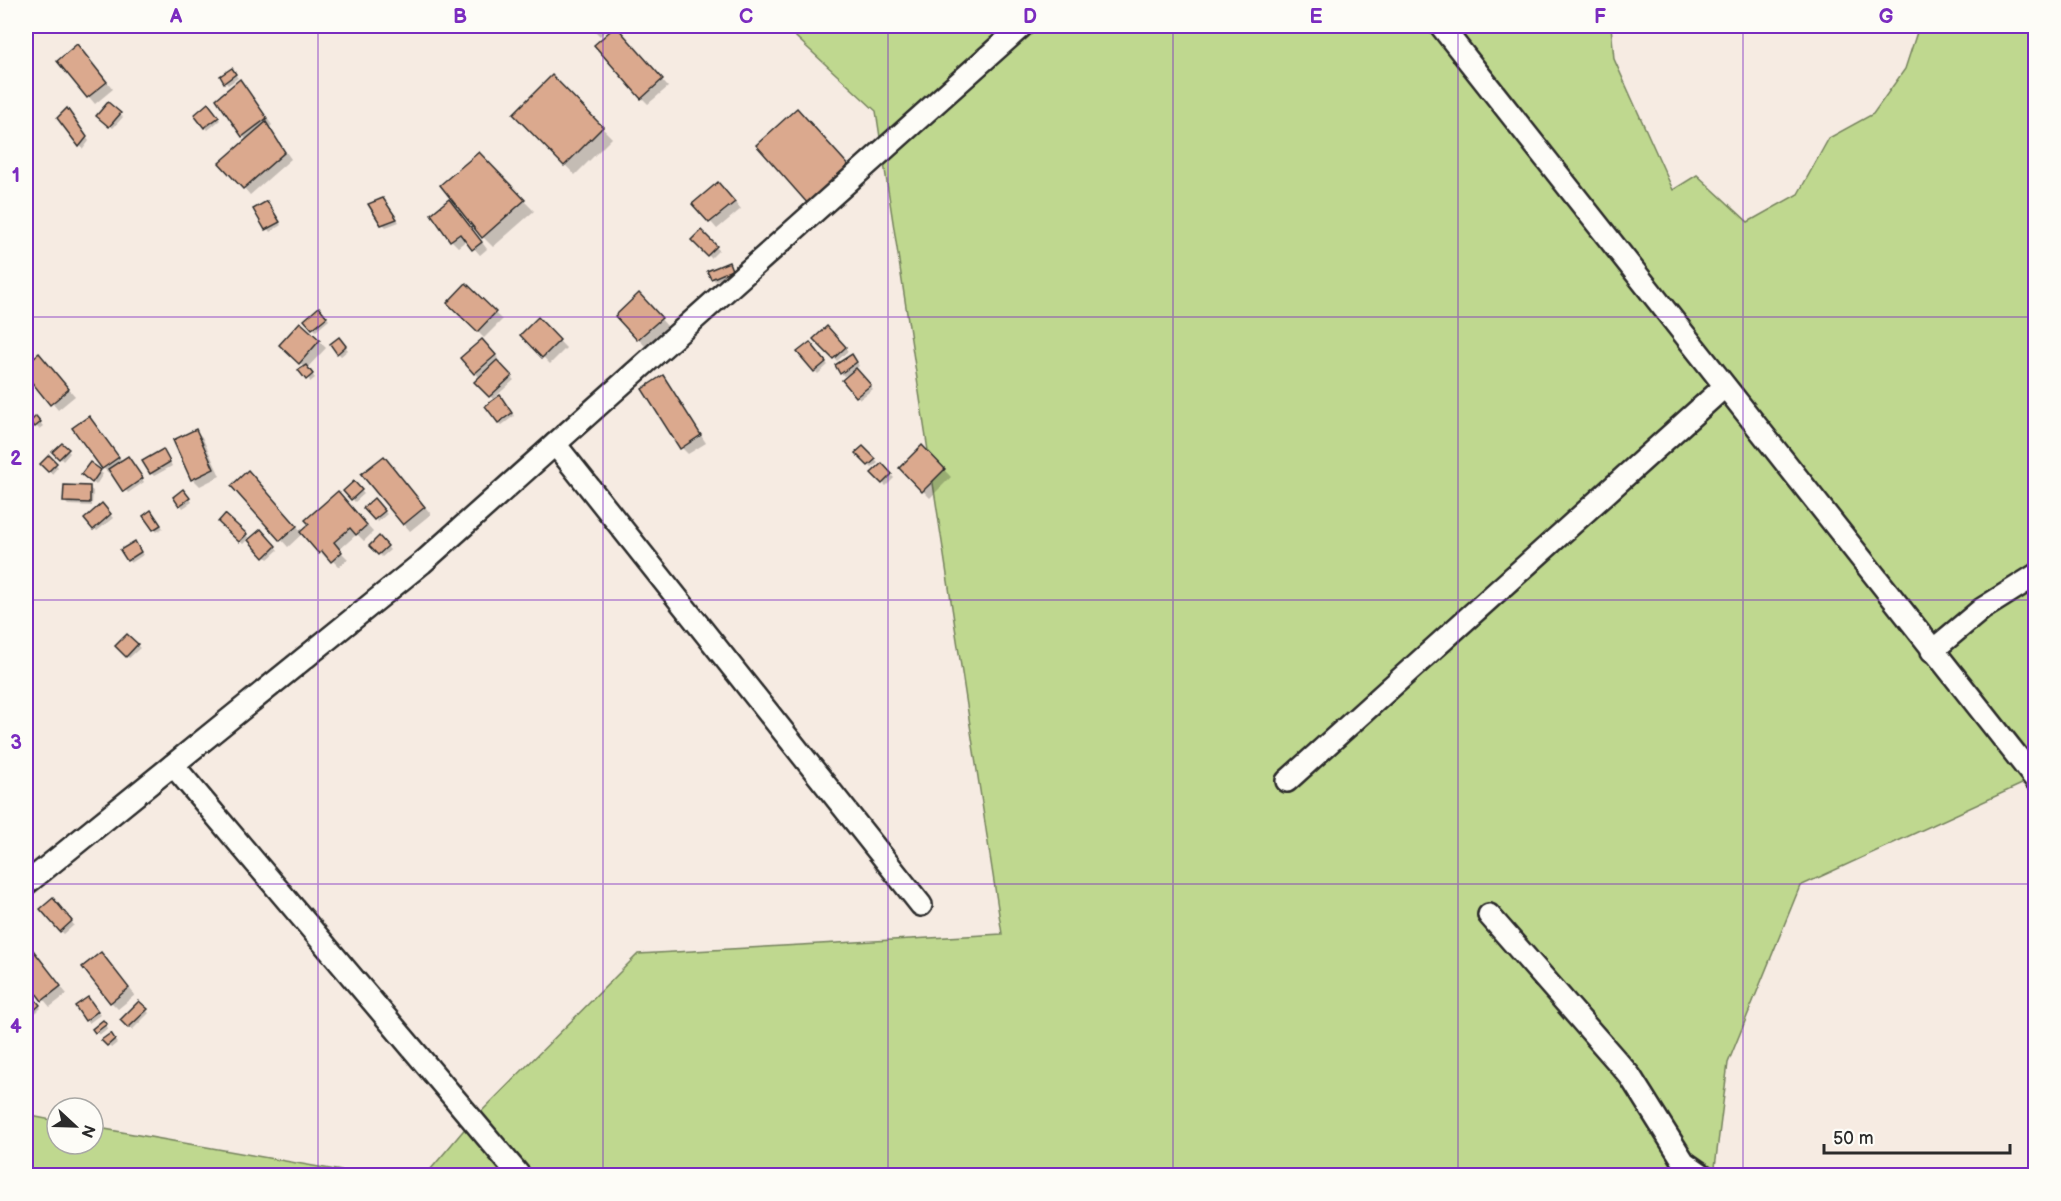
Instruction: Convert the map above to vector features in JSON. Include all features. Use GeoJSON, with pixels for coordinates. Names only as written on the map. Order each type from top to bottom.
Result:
{"type":"FeatureCollection","features":[{"type":"Feature","properties":{"kind":"street"},"geometry":{"type":"LineString","coordinates":[[26,884],[422,563],[1022,26]]}},
{"type":"Feature","properties":{"kind":"street"},"geometry":{"type":"LineString","coordinates":[[1441,26],[2036,780]]}},
{"type":"Feature","properties":{"kind":"street"},"geometry":{"type":"LineString","coordinates":[[1287,781],[1724,387]]}},
{"type":"Feature","properties":{"kind":"street"},"geometry":{"type":"LineString","coordinates":[[555,444],[921,905]]}},
{"type":"Feature","properties":{"kind":"street"},"geometry":{"type":"LineString","coordinates":[[1932,651],[1982,609],[2036,575]]}},
{"type":"Feature","properties":{"kind":"street"},"geometry":{"type":"LineString","coordinates":[[173,765],[520,1176]]}},
{"type":"Feature","properties":{"kind":"street"},"geometry":{"type":"LineString","coordinates":[[1489,915],[1630,1076],[1683,1162],[1704,1176]]}},
{"type":"Feature","properties":{"kind":"green space"},"geometry":{"type":"Polygon","coordinates":[[[784,26],[1611,26],[1614,59],[1673,190],[1697,175],[1748,222],[1798,194],[1829,138],[1873,114],[1905,69],[1919,26],[2035,26],[2035,778],[1800,886],[1728,1063],[1714,1175],[425,1176],[468,1125],[638,954],[1002,934],[876,111],[784,26]]]}},
{"type":"Feature","properties":{"kind":"green space"},"geometry":{"type":"Polygon","coordinates":[[[26,1115],[45,1119],[45,1156],[105,1156],[105,1129],[364,1175],[26,1175],[26,1115]]]}},
{"type":"Feature","properties":{"kind":"building"},"geometry":{"type":"Polygon","coordinates":[[[616,26],[663,79],[641,99],[594,45],[616,26]]]}},
{"type":"Feature","properties":{"kind":"building"},"geometry":{"type":"Polygon","coordinates":[[[77,44],[107,82],[87,98],[57,61],[77,44]]]}},
{"type":"Feature","properties":{"kind":"building"},"geometry":{"type":"Polygon","coordinates":[[[232,68],[236,74],[224,83],[220,76],[232,68]]]}},
{"type":"Feature","properties":{"kind":"building"},"geometry":{"type":"Polygon","coordinates":[[[552,75],[603,127],[564,166],[513,114],[552,75]]]}},
{"type":"Feature","properties":{"kind":"building"},"geometry":{"type":"Polygon","coordinates":[[[240,79],[267,118],[242,137],[216,99],[240,79]]]}},
{"type":"Feature","properties":{"kind":"building"},"geometry":{"type":"Polygon","coordinates":[[[108,102],[121,113],[109,127],[96,116],[108,102]]]}},
{"type":"Feature","properties":{"kind":"building"},"geometry":{"type":"Polygon","coordinates":[[[208,103],[219,117],[204,128],[194,115],[208,103]]]}},
{"type":"Feature","properties":{"kind":"building"},"geometry":{"type":"Polygon","coordinates":[[[67,108],[87,137],[79,147],[57,118],[67,108]]]}},
{"type":"Feature","properties":{"kind":"building"},"geometry":{"type":"Polygon","coordinates":[[[797,108],[851,168],[809,205],[756,145],[797,108]]]}},
{"type":"Feature","properties":{"kind":"building"},"geometry":{"type":"Polygon","coordinates":[[[266,122],[285,152],[243,189],[219,163],[266,122]]]}},
{"type":"Feature","properties":{"kind":"building"},"geometry":{"type":"Polygon","coordinates":[[[479,152],[525,200],[482,238],[440,185],[479,152]]]}},
{"type":"Feature","properties":{"kind":"building"},"geometry":{"type":"Polygon","coordinates":[[[718,182],[735,202],[709,223],[692,204],[718,182]]]}},
{"type":"Feature","properties":{"kind":"building"},"geometry":{"type":"Polygon","coordinates":[[[383,198],[397,219],[381,225],[368,204],[383,198]]]}},
{"type":"Feature","properties":{"kind":"building"},"geometry":{"type":"Polygon","coordinates":[[[449,199],[482,242],[472,250],[460,234],[450,241],[431,214],[449,199]]]}},
{"type":"Feature","properties":{"kind":"building"},"geometry":{"type":"Polygon","coordinates":[[[267,201],[280,222],[265,230],[253,209],[267,201]]]}},
{"type":"Feature","properties":{"kind":"building"},"geometry":{"type":"Polygon","coordinates":[[[701,230],[717,246],[707,256],[691,240],[701,230]]]}},
{"type":"Feature","properties":{"kind":"building"},"geometry":{"type":"Polygon","coordinates":[[[729,262],[732,270],[711,279],[707,271],[729,262]]]}},
{"type":"Feature","properties":{"kind":"building"},"geometry":{"type":"Polygon","coordinates":[[[466,283],[496,312],[477,332],[447,303],[466,283]]]}},
{"type":"Feature","properties":{"kind":"building"},"geometry":{"type":"Polygon","coordinates":[[[639,293],[662,318],[637,340],[615,316],[639,293]]]}},
{"type":"Feature","properties":{"kind":"building"},"geometry":{"type":"Polygon","coordinates":[[[319,307],[327,317],[312,329],[304,320],[319,307]]]}},
{"type":"Feature","properties":{"kind":"building"},"geometry":{"type":"Polygon","coordinates":[[[538,317],[560,340],[542,358],[520,335],[538,317]]]}},
{"type":"Feature","properties":{"kind":"building"},"geometry":{"type":"Polygon","coordinates":[[[300,322],[320,340],[299,364],[279,345],[300,322]]]}},
{"type":"Feature","properties":{"kind":"building"},"geometry":{"type":"Polygon","coordinates":[[[827,326],[846,347],[833,359],[813,339],[827,326]]]}},
{"type":"Feature","properties":{"kind":"building"},"geometry":{"type":"Polygon","coordinates":[[[339,337],[346,346],[337,354],[330,344],[339,337]]]}},
{"type":"Feature","properties":{"kind":"building"},"geometry":{"type":"Polygon","coordinates":[[[482,339],[496,355],[474,374],[460,358],[482,339]]]}},
{"type":"Feature","properties":{"kind":"building"},"geometry":{"type":"Polygon","coordinates":[[[810,342],[826,362],[814,372],[797,352],[810,342]]]}},
{"type":"Feature","properties":{"kind":"building"},"geometry":{"type":"Polygon","coordinates":[[[39,353],[69,389],[50,405],[26,375],[26,364],[39,353]]]}},
{"type":"Feature","properties":{"kind":"building"},"geometry":{"type":"Polygon","coordinates":[[[852,354],[857,362],[840,374],[835,365],[852,354]]]}},
{"type":"Feature","properties":{"kind":"building"},"geometry":{"type":"Polygon","coordinates":[[[497,360],[512,376],[489,397],[474,382],[497,360]]]}},
{"type":"Feature","properties":{"kind":"building"},"geometry":{"type":"Polygon","coordinates":[[[306,365],[313,374],[306,380],[298,370],[306,365]]]}},
{"type":"Feature","properties":{"kind":"building"},"geometry":{"type":"Polygon","coordinates":[[[856,368],[871,385],[856,397],[842,380],[856,368]]]}},
{"type":"Feature","properties":{"kind":"building"},"geometry":{"type":"Polygon","coordinates":[[[663,375],[701,435],[680,449],[642,389],[663,375]]]}},
{"type":"Feature","properties":{"kind":"building"},"geometry":{"type":"Polygon","coordinates":[[[500,395],[512,413],[498,423],[485,406],[500,395]]]}},
{"type":"Feature","properties":{"kind":"building"},"geometry":{"type":"Polygon","coordinates":[[[36,416],[41,422],[35,427],[30,422],[36,416]]]}},
{"type":"Feature","properties":{"kind":"building"},"geometry":{"type":"Polygon","coordinates":[[[89,416],[119,457],[102,469],[72,428],[89,416]]]}},
{"type":"Feature","properties":{"kind":"building"},"geometry":{"type":"Polygon","coordinates":[[[196,429],[214,469],[191,480],[173,440],[196,429]]]}},
{"type":"Feature","properties":{"kind":"building"},"geometry":{"type":"Polygon","coordinates":[[[62,443],[69,449],[59,459],[52,452],[62,443]]]}},
{"type":"Feature","properties":{"kind":"building"},"geometry":{"type":"Polygon","coordinates":[[[922,445],[945,469],[922,492],[899,468],[922,445]]]}},
{"type":"Feature","properties":{"kind":"building"},"geometry":{"type":"Polygon","coordinates":[[[863,446],[876,459],[868,466],[855,453],[863,446]]]}},
{"type":"Feature","properties":{"kind":"building"},"geometry":{"type":"Polygon","coordinates":[[[163,449],[170,462],[150,474],[142,461],[163,449]]]}},
{"type":"Feature","properties":{"kind":"building"},"geometry":{"type":"Polygon","coordinates":[[[49,455],[57,463],[48,472],[40,464],[49,455]]]}},
{"type":"Feature","properties":{"kind":"building"},"geometry":{"type":"Polygon","coordinates":[[[128,456],[143,478],[123,492],[108,469],[128,456]]]}},
{"type":"Feature","properties":{"kind":"building"},"geometry":{"type":"Polygon","coordinates":[[[384,456],[425,507],[403,525],[361,474],[384,456]]]}},
{"type":"Feature","properties":{"kind":"building"},"geometry":{"type":"Polygon","coordinates":[[[90,462],[101,470],[92,483],[81,474],[90,462]]]}},
{"type":"Feature","properties":{"kind":"building"},"geometry":{"type":"Polygon","coordinates":[[[882,463],[892,474],[882,484],[871,473],[882,463]]]}},
{"type":"Feature","properties":{"kind":"building"},"geometry":{"type":"Polygon","coordinates":[[[248,470],[297,526],[280,541],[231,486],[248,470]]]}},
{"type":"Feature","properties":{"kind":"building"},"geometry":{"type":"Polygon","coordinates":[[[354,481],[362,490],[351,500],[343,491],[354,481]]]}},
{"type":"Feature","properties":{"kind":"building"},"geometry":{"type":"Polygon","coordinates":[[[64,485],[90,486],[90,503],[63,502],[64,485]]]}},
{"type":"Feature","properties":{"kind":"building"},"geometry":{"type":"Polygon","coordinates":[[[183,489],[190,498],[179,506],[173,497],[183,489]]]}},
{"type":"Feature","properties":{"kind":"building"},"geometry":{"type":"Polygon","coordinates":[[[338,491],[367,525],[356,535],[350,528],[334,542],[342,552],[331,562],[322,551],[319,554],[300,532],[309,524],[305,520],[338,491]]]}},
{"type":"Feature","properties":{"kind":"building"},"geometry":{"type":"Polygon","coordinates":[[[374,498],[385,511],[374,520],[363,508],[374,498]]]}},
{"type":"Feature","properties":{"kind":"building"},"geometry":{"type":"Polygon","coordinates":[[[102,503],[111,514],[93,530],[84,519],[102,503]]]}},
{"type":"Feature","properties":{"kind":"building"},"geometry":{"type":"Polygon","coordinates":[[[151,510],[161,525],[153,530],[143,516],[151,510]]]}},
{"type":"Feature","properties":{"kind":"building"},"geometry":{"type":"Polygon","coordinates":[[[225,514],[247,534],[239,542],[218,522],[225,514]]]}},
{"type":"Feature","properties":{"kind":"building"},"geometry":{"type":"Polygon","coordinates":[[[261,529],[276,546],[264,558],[248,540],[261,529]]]}},
{"type":"Feature","properties":{"kind":"building"},"geometry":{"type":"Polygon","coordinates":[[[379,536],[388,546],[378,555],[369,546],[379,536]]]}},
{"type":"Feature","properties":{"kind":"building"},"geometry":{"type":"Polygon","coordinates":[[[135,541],[141,552],[127,561],[120,550],[135,541]]]}},
{"type":"Feature","properties":{"kind":"building"},"geometry":{"type":"Polygon","coordinates":[[[127,634],[138,644],[126,657],[115,646],[127,634]]]}},
{"type":"Feature","properties":{"kind":"building"},"geometry":{"type":"Polygon","coordinates":[[[53,898],[72,921],[60,932],[40,909],[53,898]]]}},
{"type":"Feature","properties":{"kind":"building"},"geometry":{"type":"Polygon","coordinates":[[[33,950],[61,986],[42,1001],[26,980],[26,956],[33,950]]]}},
{"type":"Feature","properties":{"kind":"building"},"geometry":{"type":"Polygon","coordinates":[[[101,952],[129,988],[110,1003],[82,967],[101,952]]]}},
{"type":"Feature","properties":{"kind":"building"},"geometry":{"type":"Polygon","coordinates":[[[28,991],[40,1005],[26,1017],[26,993],[28,991]]]}},
{"type":"Feature","properties":{"kind":"building"},"geometry":{"type":"Polygon","coordinates":[[[88,997],[98,1011],[85,1021],[75,1006],[88,997]]]}},
{"type":"Feature","properties":{"kind":"building"},"geometry":{"type":"Polygon","coordinates":[[[139,1001],[148,1009],[128,1028],[120,1020],[139,1001]]]}},
{"type":"Feature","properties":{"kind":"building"},"geometry":{"type":"Polygon","coordinates":[[[103,1020],[107,1024],[95,1033],[92,1029],[103,1020]]]}},
{"type":"Feature","properties":{"kind":"building"},"geometry":{"type":"Polygon","coordinates":[[[111,1033],[115,1039],[107,1046],[101,1040],[111,1033]]]}}]}
